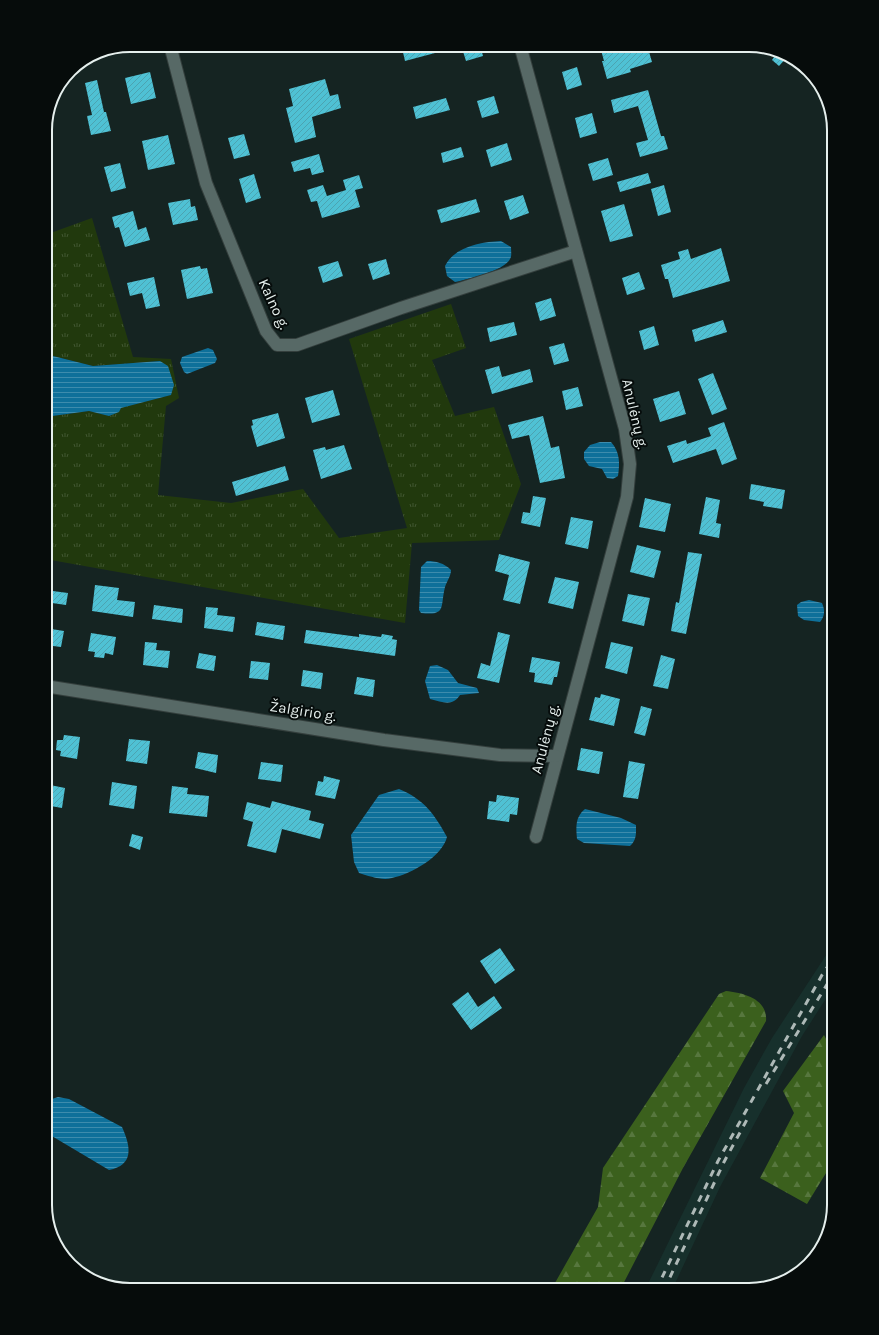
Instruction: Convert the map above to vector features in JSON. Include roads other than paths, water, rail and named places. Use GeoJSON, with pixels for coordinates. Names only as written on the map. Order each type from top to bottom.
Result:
{"type":"FeatureCollection","features":[{"type":"Feature","properties":{"kind":"street","name":"Kalno g."},"geometry":{"type":"LineString","coordinates":[[172,52],[206,184],[266,331],[278,345],[297,345],[401,308],[576,251]]}},
{"type":"Feature","properties":{"kind":"street","name":"Anulėnų g."},"geometry":{"type":"LineString","coordinates":[[522,52],[625,429],[630,464],[627,498],[556,756],[536,837]]}},
{"type":"Feature","properties":{"kind":"street","name":"Žalgirio g."},"geometry":{"type":"LineString","coordinates":[[52,687],[384,740],[500,755],[556,756]]}},
{"type":"Feature","properties":{"kind":"water"},"geometry":{"type":"Polygon","coordinates":[[[501,241],[511,247],[511,256],[510,259],[501,267],[485,274],[455,282],[447,276],[445,266],[449,259],[455,254],[470,246],[501,241]]]}},
{"type":"Feature","properties":{"kind":"water"},"geometry":{"type":"Polygon","coordinates":[[[208,348],[213,350],[217,359],[215,363],[187,374],[184,372],[180,363],[182,357],[208,348]]]}},
{"type":"Feature","properties":{"kind":"water"},"geometry":{"type":"Polygon","coordinates":[[[52,356],[93,366],[160,361],[168,366],[174,385],[171,395],[121,408],[119,412],[109,416],[89,411],[52,416],[52,356]]]}},
{"type":"Feature","properties":{"kind":"water"},"geometry":{"type":"Polygon","coordinates":[[[600,442],[611,442],[618,454],[618,476],[613,479],[607,478],[602,469],[589,466],[584,459],[584,452],[590,445],[600,442]]]}},
{"type":"Feature","properties":{"kind":"water"},"geometry":{"type":"Polygon","coordinates":[[[427,561],[440,563],[451,570],[445,587],[441,609],[435,613],[429,614],[421,613],[419,610],[421,567],[427,561]]]}},
{"type":"Feature","properties":{"kind":"water"},"geometry":{"type":"Polygon","coordinates":[[[809,600],[822,603],[824,613],[820,622],[804,620],[798,616],[797,605],[801,602],[809,600]]]}},
{"type":"Feature","properties":{"kind":"water"},"geometry":{"type":"Polygon","coordinates":[[[437,665],[448,670],[458,683],[477,688],[479,693],[460,695],[454,701],[447,703],[430,699],[425,681],[430,666],[437,665]]]}},
{"type":"Feature","properties":{"kind":"water"},"geometry":{"type":"Polygon","coordinates":[[[399,789],[408,793],[428,808],[447,837],[444,844],[425,864],[400,876],[384,879],[359,873],[354,862],[351,835],[379,795],[399,789]]]}},
{"type":"Feature","properties":{"kind":"water"},"geometry":{"type":"Polygon","coordinates":[[[585,809],[621,818],[636,825],[636,836],[632,844],[630,846],[584,843],[577,839],[576,826],[579,815],[585,809]]]}},
{"type":"Feature","properties":{"kind":"water"},"geometry":{"type":"Polygon","coordinates":[[[58,1097],[69,1099],[122,1127],[128,1148],[128,1154],[123,1164],[117,1168],[109,1170],[52,1136],[52,1099],[58,1097]]]}},
{"type":"Feature","properties":{"kind":"railway"},"geometry":{"type":"LineString","coordinates":[[659,1283],[718,1161],[827,968]]}},
{"type":"Feature","properties":{"kind":"railway"},"geometry":{"type":"LineString","coordinates":[[766,1084],[827,984]]}},
{"type":"Feature","properties":{"kind":"railway"},"geometry":{"type":"LineString","coordinates":[[667,1283],[724,1162],[750,1114]]}}]}
